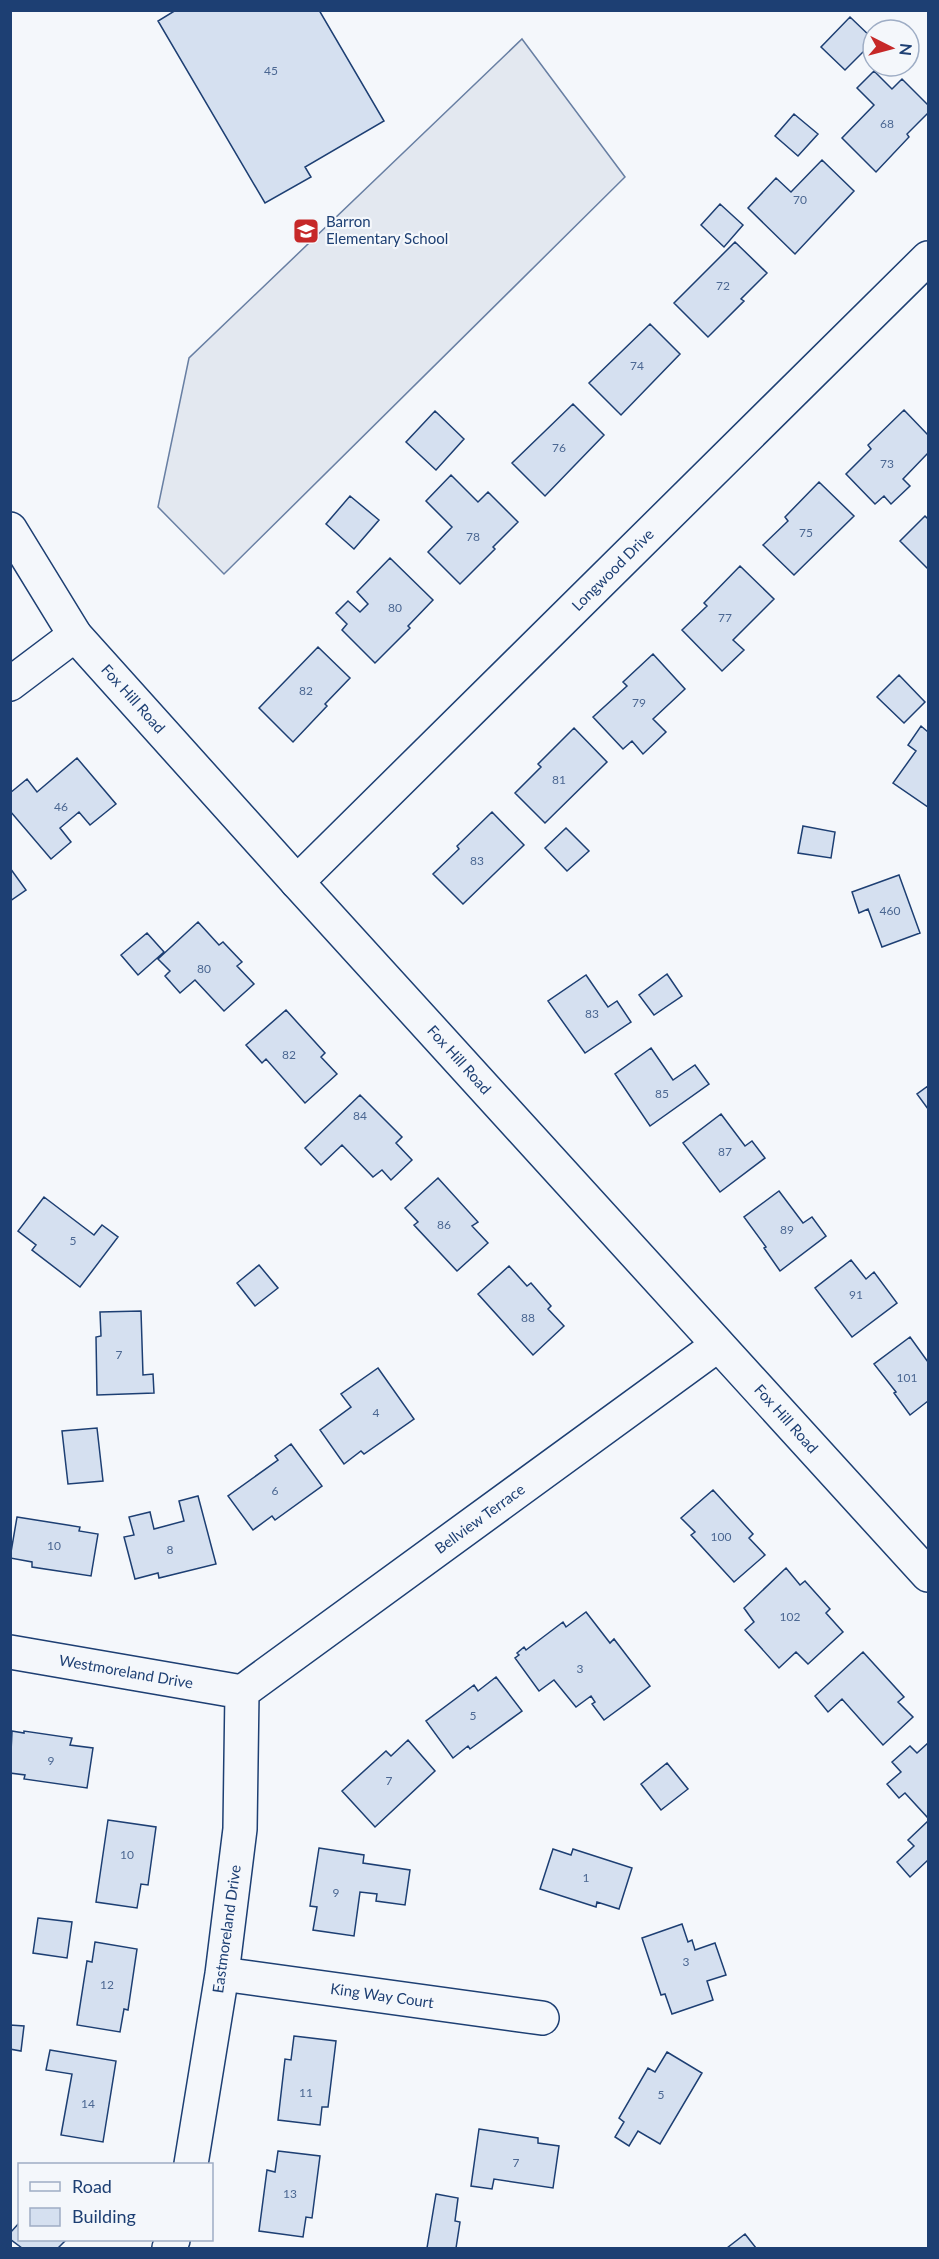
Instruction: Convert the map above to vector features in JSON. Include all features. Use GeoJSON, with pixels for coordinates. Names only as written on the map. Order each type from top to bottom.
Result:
{"type":"FeatureCollection","features":[{"type":"Feature","properties":{"kind":"street","name":"Longwood Drive"},"geometry":{"type":"LineString","coordinates":[[297,882],[928,258]]}},
{"type":"Feature","properties":{"kind":"street","name":"Fox Hill Road"},"geometry":{"type":"LineString","coordinates":[[10,529],[75,635],[928,1575]]}},
{"type":"Feature","properties":{"kind":"street"},"geometry":{"type":"LineString","coordinates":[[10,684],[75,635]]}},
{"type":"Feature","properties":{"kind":"street","name":"Bellview Terrace"},"geometry":{"type":"LineString","coordinates":[[242,1692],[718,1345]]}},
{"type":"Feature","properties":{"kind":"street","name":"Westmoreland Drive"},"geometry":{"type":"LineString","coordinates":[[10,1652],[242,1692]]}},
{"type":"Feature","properties":{"kind":"street","name":"Eastmoreland Drive"},"geometry":{"type":"LineString","coordinates":[[190,2163],[222,1974],[240,1829],[242,1692]]}},
{"type":"Feature","properties":{"kind":"street","name":"King Way Court"},"geometry":{"type":"LineString","coordinates":[[222,1974],[543,2018]]}},
{"type":"Feature","properties":{"kind":"shaded area"},"geometry":{"type":"Polygon","coordinates":[[[522,39],[625,177],[224,574],[158,507],[189,358],[522,39]]]}},
{"type":"Feature","properties":{"kind":"building","name":"Barron Elementary School"},"geometry":{"type":"Polygon","coordinates":[[[176,10],[319,10],[384,121],[305,167],[311,177],[265,203],[158,21],[176,10]]]}},
{"type":"Feature","properties":{"kind":"building"},"geometry":{"type":"Polygon","coordinates":[[[850,17],[861,28],[861,54],[845,70],[821,47],[850,17]]]}},
{"type":"Feature","properties":{"kind":"building"},"geometry":{"type":"Polygon","coordinates":[[[867,78],[881,78],[892,89],[902,79],[928,105],[928,113],[907,134],[909,137],[876,172],[842,138],[874,105],[857,88],[867,78]]]}},
{"type":"Feature","properties":{"kind":"building"},"geometry":{"type":"Polygon","coordinates":[[[794,114],[818,134],[798,156],[775,136],[794,114]]]}},
{"type":"Feature","properties":{"kind":"building"},"geometry":{"type":"Polygon","coordinates":[[[822,160],[854,191],[795,254],[748,208],[776,178],[791,192],[822,160]]]}},
{"type":"Feature","properties":{"kind":"building"},"geometry":{"type":"Polygon","coordinates":[[[720,204],[743,225],[724,247],[701,225],[720,204]]]}},
{"type":"Feature","properties":{"kind":"building"},"geometry":{"type":"Polygon","coordinates":[[[735,242],[767,273],[741,299],[744,301],[708,337],[674,303],[735,242]]]}},
{"type":"Feature","properties":{"kind":"building"},"geometry":{"type":"Polygon","coordinates":[[[650,324],[680,354],[621,415],[589,383],[650,324]]]}},
{"type":"Feature","properties":{"kind":"building"},"geometry":{"type":"Polygon","coordinates":[[[573,404],[604,435],[545,496],[512,463],[573,404]]]}},
{"type":"Feature","properties":{"kind":"building"},"geometry":{"type":"Polygon","coordinates":[[[904,410],[928,435],[928,453],[903,479],[910,486],[891,504],[884,496],[875,504],[846,474],[871,449],[868,445],[904,410]]]}},
{"type":"Feature","properties":{"kind":"building"},"geometry":{"type":"Polygon","coordinates":[[[435,411],[464,439],[436,470],[406,442],[435,411]]]}},
{"type":"Feature","properties":{"kind":"building"},"geometry":{"type":"Polygon","coordinates":[[[451,475],[478,502],[488,492],[518,522],[460,584],[428,552],[452,527],[426,501],[451,475]]]}},
{"type":"Feature","properties":{"kind":"building"},"geometry":{"type":"Polygon","coordinates":[[[819,482],[854,516],[794,575],[763,545],[788,521],[785,517],[819,482]]]}},
{"type":"Feature","properties":{"kind":"building"},"geometry":{"type":"Polygon","coordinates":[[[350,496],[379,520],[354,549],[326,524],[350,496]]]}},
{"type":"Feature","properties":{"kind":"building"},"geometry":{"type":"Polygon","coordinates":[[[925,516],[928,519],[928,569],[900,541],[925,516]]]}},
{"type":"Feature","properties":{"kind":"building"},"geometry":{"type":"Polygon","coordinates":[[[390,558],[433,600],[408,626],[410,628],[375,663],[342,630],[347,624],[336,613],[348,601],[360,612],[368,604],[357,592],[390,558]]]}},
{"type":"Feature","properties":{"kind":"building"},"geometry":{"type":"Polygon","coordinates":[[[740,566],[774,599],[733,640],[744,650],[722,671],[682,630],[707,606],[704,603],[740,566]]]}},
{"type":"Feature","properties":{"kind":"building"},"geometry":{"type":"Polygon","coordinates":[[[318,647],[350,678],[293,742],[259,708],[318,647]]]}},
{"type":"Feature","properties":{"kind":"building"},"geometry":{"type":"Polygon","coordinates":[[[653,654],[685,689],[653,719],[666,732],[643,754],[632,741],[623,749],[593,717],[627,686],[623,682],[653,654]]]}},
{"type":"Feature","properties":{"kind":"building"},"geometry":{"type":"Polygon","coordinates":[[[899,675],[925,702],[904,723],[877,697],[899,675]]]}},
{"type":"Feature","properties":{"kind":"building"},"geometry":{"type":"Polygon","coordinates":[[[921,726],[928,732],[928,807],[893,783],[916,751],[908,745],[921,726]]]}},
{"type":"Feature","properties":{"kind":"building"},"geometry":{"type":"Polygon","coordinates":[[[574,728],[607,762],[545,823],[515,793],[541,767],[538,764],[574,728]]]}},
{"type":"Feature","properties":{"kind":"building"},"geometry":{"type":"Polygon","coordinates":[[[77,758],[116,804],[90,825],[79,812],[60,828],[71,842],[51,859],[10,811],[10,793],[27,779],[37,792],[77,758]]]}},
{"type":"Feature","properties":{"kind":"building"},"geometry":{"type":"Polygon","coordinates":[[[492,812],[524,845],[463,904],[433,874],[459,849],[457,846],[492,812]]]}},
{"type":"Feature","properties":{"kind":"building"},"geometry":{"type":"Polygon","coordinates":[[[803,826],[835,832],[831,858],[798,853],[803,826]]]}},
{"type":"Feature","properties":{"kind":"building"},"geometry":{"type":"Polygon","coordinates":[[[566,828],[589,851],[567,871],[545,848],[566,828]]]}},
{"type":"Feature","properties":{"kind":"building"},"geometry":{"type":"Polygon","coordinates":[[[10,868],[26,890],[10,901],[10,868]]]}},
{"type":"Feature","properties":{"kind":"building"},"geometry":{"type":"Polygon","coordinates":[[[899,875],[920,933],[882,947],[868,909],[859,913],[852,892],[899,875]]]}},
{"type":"Feature","properties":{"kind":"building"},"geometry":{"type":"Polygon","coordinates":[[[198,922],[219,945],[223,942],[242,962],[237,966],[254,984],[224,1011],[195,980],[180,993],[165,976],[170,971],[158,959],[198,922]]]}},
{"type":"Feature","properties":{"kind":"building"},"geometry":{"type":"Polygon","coordinates":[[[147,933],[164,952],[138,975],[121,955],[147,933]]]}},
{"type":"Feature","properties":{"kind":"building"},"geometry":{"type":"Polygon","coordinates":[[[667,974],[682,996],[654,1015],[639,995],[667,974]]]}},
{"type":"Feature","properties":{"kind":"building"},"geometry":{"type":"Polygon","coordinates":[[[586,975],[608,1007],[617,1001],[631,1022],[585,1053],[548,1001],[586,975]]]}},
{"type":"Feature","properties":{"kind":"building"},"geometry":{"type":"Polygon","coordinates":[[[286,1010],[325,1053],[321,1057],[337,1074],[305,1103],[266,1059],[262,1063],[246,1045],[286,1010]]]}},
{"type":"Feature","properties":{"kind":"building"},"geometry":{"type":"Polygon","coordinates":[[[651,1048],[673,1080],[695,1065],[709,1084],[650,1126],[615,1074],[651,1048]]]}},
{"type":"Feature","properties":{"kind":"building"},"geometry":{"type":"Polygon","coordinates":[[[928,1086],[928,1109],[917,1094],[928,1086]]]}},
{"type":"Feature","properties":{"kind":"building"},"geometry":{"type":"Polygon","coordinates":[[[360,1095],[402,1137],[396,1143],[412,1160],[391,1180],[382,1170],[373,1177],[342,1145],[321,1165],[305,1148],[360,1095]]]}},
{"type":"Feature","properties":{"kind":"building"},"geometry":{"type":"Polygon","coordinates":[[[721,1114],[745,1146],[752,1141],[765,1158],[720,1192],[683,1143],[721,1114]]]}},
{"type":"Feature","properties":{"kind":"building"},"geometry":{"type":"Polygon","coordinates":[[[438,1178],[478,1222],[472,1226],[488,1243],[457,1271],[414,1225],[418,1222],[405,1208],[438,1178]]]}},
{"type":"Feature","properties":{"kind":"building"},"geometry":{"type":"Polygon","coordinates":[[[779,1191],[803,1223],[812,1217],[826,1236],[780,1271],[744,1217],[779,1191]]]}},
{"type":"Feature","properties":{"kind":"building"},"geometry":{"type":"Polygon","coordinates":[[[44,1197],[94,1235],[102,1225],[118,1237],[80,1287],[32,1250],[36,1245],[18,1231],[44,1197]]]}},
{"type":"Feature","properties":{"kind":"building"},"geometry":{"type":"Polygon","coordinates":[[[851,1260],[866,1279],[874,1272],[897,1303],[852,1337],[815,1288],[851,1260]]]}},
{"type":"Feature","properties":{"kind":"building"},"geometry":{"type":"Polygon","coordinates":[[[259,1265],[278,1288],[255,1306],[237,1283],[259,1265]]]}},
{"type":"Feature","properties":{"kind":"building"},"geometry":{"type":"Polygon","coordinates":[[[509,1266],[527,1286],[531,1283],[551,1306],[548,1309],[564,1326],[533,1355],[478,1294],[509,1266]]]}},
{"type":"Feature","properties":{"kind":"building"},"geometry":{"type":"Polygon","coordinates":[[[141,1311],[143,1375],[153,1374],[154,1393],[97,1395],[96,1337],[101,1336],[100,1312],[141,1311]]]}},
{"type":"Feature","properties":{"kind":"building"},"geometry":{"type":"Polygon","coordinates":[[[910,1337],[928,1362],[928,1401],[910,1415],[894,1393],[896,1392],[874,1364],[910,1337]]]}},
{"type":"Feature","properties":{"kind":"building"},"geometry":{"type":"Polygon","coordinates":[[[378,1368],[414,1419],[364,1454],[361,1451],[344,1464],[320,1430],[351,1407],[341,1394],[378,1368]]]}},
{"type":"Feature","properties":{"kind":"building"},"geometry":{"type":"Polygon","coordinates":[[[97,1428],[103,1481],[68,1484],[62,1431],[97,1428]]]}},
{"type":"Feature","properties":{"kind":"building"},"geometry":{"type":"Polygon","coordinates":[[[291,1444],[322,1486],[275,1520],[272,1516],[253,1530],[228,1496],[278,1460],[275,1456],[291,1444]]]}},
{"type":"Feature","properties":{"kind":"building"},"geometry":{"type":"Polygon","coordinates":[[[713,1490],[753,1534],[749,1538],[765,1555],[734,1582],[691,1535],[695,1532],[681,1518],[713,1490]]]}},
{"type":"Feature","properties":{"kind":"building"},"geometry":{"type":"Polygon","coordinates":[[[198,1496],[216,1564],[159,1578],[158,1573],[135,1579],[124,1537],[134,1535],[129,1517],[150,1512],[154,1529],[184,1521],[179,1501],[198,1496]]]}},
{"type":"Feature","properties":{"kind":"building"},"geometry":{"type":"Polygon","coordinates":[[[17,1517],[80,1527],[79,1531],[98,1534],[91,1576],[32,1567],[32,1562],[10,1558],[17,1517]]]}},
{"type":"Feature","properties":{"kind":"building"},"geometry":{"type":"Polygon","coordinates":[[[786,1568],[800,1585],[805,1581],[830,1609],[826,1613],[843,1632],[808,1664],[796,1652],[779,1668],[745,1630],[754,1622],[744,1608],[786,1568]]]}},
{"type":"Feature","properties":{"kind":"building"},"geometry":{"type":"Polygon","coordinates":[[[586,1612],[610,1643],[614,1639],[650,1686],[604,1720],[592,1704],[595,1702],[591,1696],[576,1707],[554,1680],[539,1691],[515,1658],[524,1647],[526,1650],[563,1622],[566,1627],[586,1612]]]}},
{"type":"Feature","properties":{"kind":"building"},"geometry":{"type":"Polygon","coordinates":[[[863,1652],[904,1697],[898,1702],[913,1717],[883,1745],[842,1699],[828,1712],[815,1696],[863,1652]]]}},
{"type":"Feature","properties":{"kind":"building"},"geometry":{"type":"Polygon","coordinates":[[[496,1677],[522,1711],[470,1749],[468,1746],[453,1758],[426,1721],[474,1685],[478,1691],[496,1677]]]}},
{"type":"Feature","properties":{"kind":"building"},"geometry":{"type":"Polygon","coordinates":[[[12,1731],[72,1738],[70,1745],[93,1748],[87,1788],[24,1779],[25,1775],[10,1773],[12,1731]]]}},
{"type":"Feature","properties":{"kind":"building"},"geometry":{"type":"Polygon","coordinates":[[[408,1740],[435,1771],[375,1827],[342,1791],[386,1751],[391,1756],[408,1740]]]}},
{"type":"Feature","properties":{"kind":"building"},"geometry":{"type":"Polygon","coordinates":[[[928,1743],[928,1818],[905,1793],[899,1798],[887,1784],[901,1772],[892,1762],[910,1746],[917,1753],[928,1743]]]}},
{"type":"Feature","properties":{"kind":"building"},"geometry":{"type":"Polygon","coordinates":[[[667,1763],[688,1789],[661,1810],[641,1784],[667,1763]]]}},
{"type":"Feature","properties":{"kind":"building"},"geometry":{"type":"Polygon","coordinates":[[[108,1820],[156,1827],[148,1885],[141,1884],[137,1908],[96,1902],[108,1820]]]}},
{"type":"Feature","properties":{"kind":"building"},"geometry":{"type":"Polygon","coordinates":[[[928,1821],[928,1860],[910,1877],[897,1862],[914,1846],[908,1840],[928,1821]]]}},
{"type":"Feature","properties":{"kind":"building"},"geometry":{"type":"Polygon","coordinates":[[[319,1848],[364,1855],[363,1863],[410,1870],[405,1905],[376,1901],[377,1894],[360,1892],[354,1936],[313,1930],[317,1907],[310,1906],[319,1848]]]}},
{"type":"Feature","properties":{"kind":"building"},"geometry":{"type":"Polygon","coordinates":[[[553,1849],[571,1855],[573,1849],[632,1868],[619,1909],[597,1902],[596,1907],[540,1889],[553,1849]]]}},
{"type":"Feature","properties":{"kind":"building"},"geometry":{"type":"Polygon","coordinates":[[[38,1918],[72,1922],[67,1958],[33,1953],[38,1918]]]}},
{"type":"Feature","properties":{"kind":"building"},"geometry":{"type":"Polygon","coordinates":[[[682,1924],[688,1942],[692,1940],[695,1950],[715,1943],[726,1975],[707,1981],[713,2000],[672,2014],[665,1994],[661,1995],[642,1938],[682,1924]]]}},
{"type":"Feature","properties":{"kind":"building"},"geometry":{"type":"Polygon","coordinates":[[[95,1942],[137,1949],[128,2010],[124,2009],[120,2032],[77,2025],[87,1961],[92,1962],[95,1942]]]}},
{"type":"Feature","properties":{"kind":"building"},"geometry":{"type":"Polygon","coordinates":[[[10,2025],[24,2026],[21,2051],[10,2049],[10,2025]]]}},
{"type":"Feature","properties":{"kind":"building"},"geometry":{"type":"Polygon","coordinates":[[[294,2036],[336,2041],[328,2107],[322,2107],[320,2125],[278,2120],[285,2059],[291,2060],[294,2036]]]}},
{"type":"Feature","properties":{"kind":"building"},"geometry":{"type":"Polygon","coordinates":[[[50,2050],[116,2061],[103,2142],[61,2135],[72,2074],[46,2070],[50,2050]]]}},
{"type":"Feature","properties":{"kind":"building"},"geometry":{"type":"Polygon","coordinates":[[[667,2052],[702,2073],[660,2144],[638,2131],[629,2146],[615,2137],[624,2122],[619,2118],[648,2068],[655,2072],[667,2052]]]}},
{"type":"Feature","properties":{"kind":"building"},"geometry":{"type":"Polygon","coordinates":[[[479,2129],[538,2138],[538,2143],[559,2146],[553,2188],[494,2179],[492,2189],[471,2186],[479,2129]]]}},
{"type":"Feature","properties":{"kind":"building"},"geometry":{"type":"Polygon","coordinates":[[[278,2151],[320,2156],[312,2218],[306,2217],[303,2237],[259,2231],[267,2170],[275,2172],[278,2151]]]}},
{"type":"Feature","properties":{"kind":"building"},"geometry":{"type":"Polygon","coordinates":[[[436,2194],[458,2198],[455,2221],[460,2222],[456,2248],[427,2248],[436,2194]]]}},
{"type":"Feature","properties":{"kind":"building"},"geometry":{"type":"Polygon","coordinates":[[[18,2224],[18,2241],[65,2241],[58,2248],[22,2248],[10,2239],[10,2233],[18,2224]]]}},
{"type":"Feature","properties":{"kind":"building"},"geometry":{"type":"Polygon","coordinates":[[[745,2234],[756,2248],[727,2248],[745,2234]]]}},
{"type":"Feature","properties":{"kind":"place","name":"Barron Elementary School"},"geometry":{"type":"Point","coordinates":[306,231]}}]}
